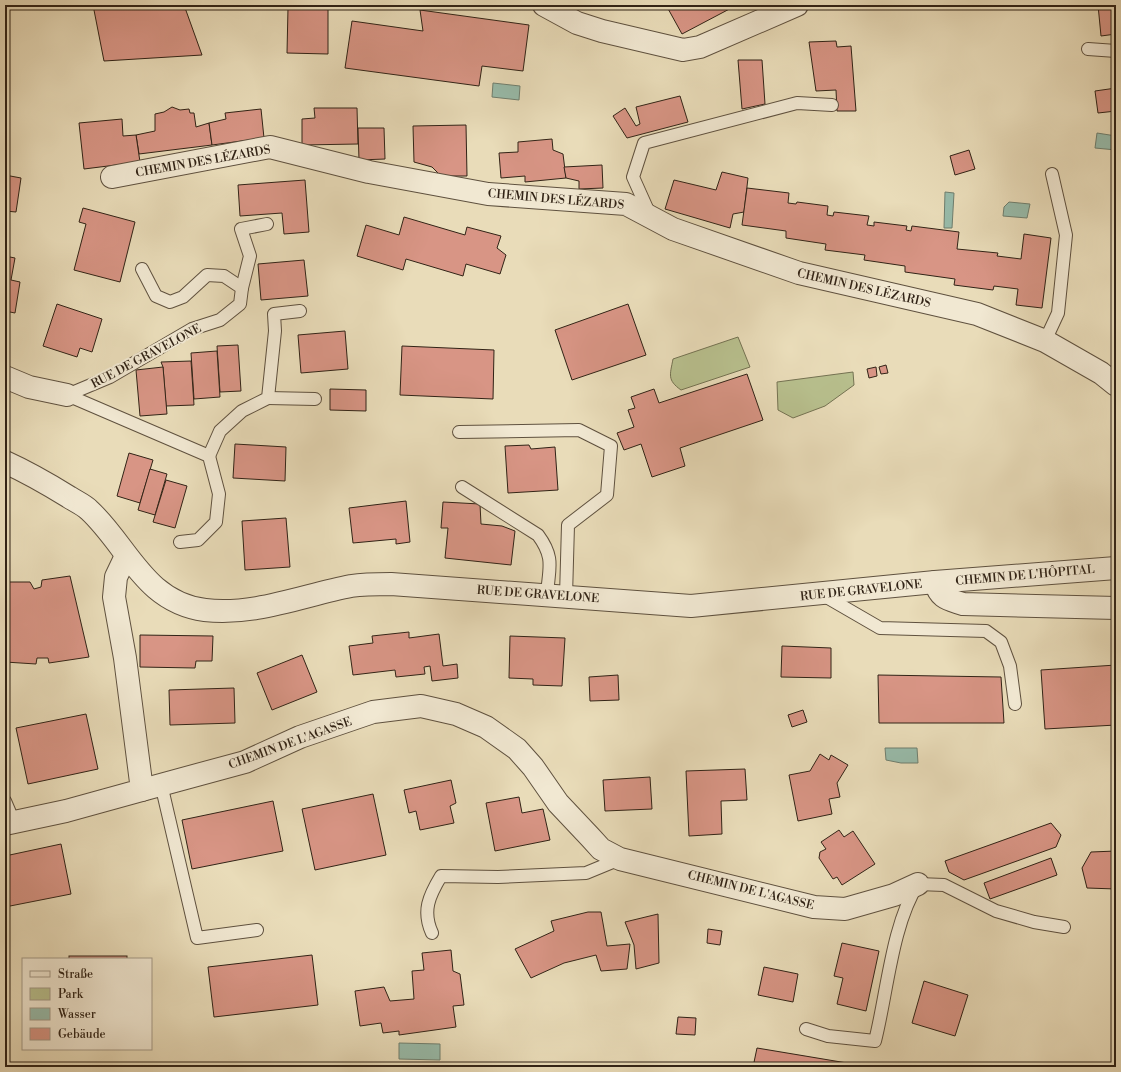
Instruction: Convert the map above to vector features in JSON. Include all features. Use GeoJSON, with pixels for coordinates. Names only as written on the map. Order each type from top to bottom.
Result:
{"type":"FeatureCollection","features":[{"type":"Feature","properties":{"kind":"street"},"geometry":{"type":"LineString","coordinates":[[544,5],[577,23],[662,47],[683,50],[700,47],[797,5]]}},
{"type":"Feature","properties":{"kind":"street","name":"CHEMIN DES LÉZARDS"},"geometry":{"type":"LineString","coordinates":[[112,177],[270,147],[369,172],[488,194],[626,204],[673,229],[798,272],[977,314],[1045,341],[1101,373],[1116,385]]}},
{"type":"Feature","properties":{"kind":"street","name":"RUE DE GRAVELONE"},"geometry":{"type":"LineString","coordinates":[[5,377],[29,387],[67,395]]}},
{"type":"Feature","properties":{"kind":"street","name":"RUE DE GRAVELONE"},"geometry":{"type":"LineString","coordinates":[[5,462],[32,474],[89,509],[126,556],[146,578],[172,599],[188,606],[206,610],[228,611],[255,608],[367,584],[395,584],[691,606],[935,582],[938,593],[947,599],[963,604],[1116,608]]}},
{"type":"Feature","properties":{"kind":"street"},"geometry":{"type":"LineString","coordinates":[[126,556],[116,577],[114,597],[152,787]]}},
{"type":"Feature","properties":{"kind":"street","name":"CHEMIN DE L'HÔPITAL"},"geometry":{"type":"LineString","coordinates":[[935,582],[1116,568]]}},
{"type":"Feature","properties":{"kind":"street","name":"CHEMIN DE L'AGASSE"},"geometry":{"type":"LineString","coordinates":[[9,823],[66,811],[245,762],[300,737],[373,712],[421,706],[456,714],[486,727],[517,748],[558,803],[601,849],[620,859],[814,907],[845,909],[894,895],[918,884]]}},
{"type":"Feature","properties":{"kind":"lane"},"geometry":{"type":"LineString","coordinates":[[1088,50],[1116,51]]}},
{"type":"Feature","properties":{"kind":"lane"},"geometry":{"type":"LineString","coordinates":[[651,218],[633,177],[644,143],[797,103],[832,105]]}},
{"type":"Feature","properties":{"kind":"lane"},"geometry":{"type":"LineString","coordinates":[[1045,341],[1058,313],[1066,235],[1052,174]]}},
{"type":"Feature","properties":{"kind":"lane","name":"RUE DE GRAVELONE"},"geometry":{"type":"LineString","coordinates":[[67,395],[110,377],[192,329],[220,320],[240,304],[242,288],[250,256],[241,229],[267,224]]}},
{"type":"Feature","properties":{"kind":"lane"},"geometry":{"type":"LineString","coordinates":[[142,269],[156,296],[170,302],[183,297],[207,275],[224,276],[242,288]]}},
{"type":"Feature","properties":{"kind":"lane"},"geometry":{"type":"LineString","coordinates":[[268,398],[275,330],[274,314],[300,310]]}},
{"type":"Feature","properties":{"kind":"lane","name":"RUE DE GRAVELONE"},"geometry":{"type":"LineString","coordinates":[[67,395],[209,456]]}},
{"type":"Feature","properties":{"kind":"lane"},"geometry":{"type":"LineString","coordinates":[[180,542],[198,540],[216,522],[218,494],[209,456],[220,431],[242,411],[268,398],[314,399]]}},
{"type":"Feature","properties":{"kind":"lane"},"geometry":{"type":"LineString","coordinates":[[459,432],[579,430],[610,446],[607,495],[568,526],[557,595]]}},
{"type":"Feature","properties":{"kind":"lane"},"geometry":{"type":"LineString","coordinates":[[462,487],[538,535],[546,546],[557,595]]}},
{"type":"Feature","properties":{"kind":"lane"},"geometry":{"type":"LineString","coordinates":[[822,594],[880,628],[986,631],[1001,642],[1010,666],[1015,704]]}},
{"type":"Feature","properties":{"kind":"lane"},"geometry":{"type":"LineString","coordinates":[[152,787],[197,938],[257,930]]}},
{"type":"Feature","properties":{"kind":"lane"},"geometry":{"type":"LineString","coordinates":[[5,801],[9,823]]}},
{"type":"Feature","properties":{"kind":"lane"},"geometry":{"type":"LineString","coordinates":[[432,934],[426,920],[430,894],[441,876],[498,877],[586,873],[620,859]]}},
{"type":"Feature","properties":{"kind":"lane"},"geometry":{"type":"LineString","coordinates":[[806,1029],[828,1036],[875,1041],[884,1009],[896,943],[909,898],[918,884]]}},
{"type":"Feature","properties":{"kind":"lane","name":"CHEMIN DE L'AGASSE"},"geometry":{"type":"LineString","coordinates":[[918,884],[944,885],[996,911],[1034,922],[1064,927]]}},
{"type":"Feature","properties":{"kind":"green space"},"geometry":{"type":"Polygon","coordinates":[[[738,337],[750,367],[681,390],[673,383],[671,373],[673,359],[738,337]]]}},
{"type":"Feature","properties":{"kind":"green space"},"geometry":{"type":"Polygon","coordinates":[[[853,372],[854,385],[825,406],[793,418],[778,410],[777,382],[853,372]]]}},
{"type":"Feature","properties":{"kind":"water"},"geometry":{"type":"Polygon","coordinates":[[[493,83],[520,86],[519,100],[492,97],[493,83]]]}},
{"type":"Feature","properties":{"kind":"water"},"geometry":{"type":"Polygon","coordinates":[[[1097,133],[1116,136],[1116,150],[1095,148],[1097,133]]]}},
{"type":"Feature","properties":{"kind":"water"},"geometry":{"type":"Polygon","coordinates":[[[945,192],[954,193],[952,228],[944,228],[945,192]]]}},
{"type":"Feature","properties":{"kind":"water"},"geometry":{"type":"Polygon","coordinates":[[[1009,202],[1030,204],[1027,218],[1003,216],[1004,207],[1009,202]]]}},
{"type":"Feature","properties":{"kind":"water"},"geometry":{"type":"Polygon","coordinates":[[[885,748],[917,748],[918,763],[901,763],[886,760],[885,748]]]}},
{"type":"Feature","properties":{"kind":"water"},"geometry":{"type":"Polygon","coordinates":[[[399,1043],[440,1044],[440,1060],[399,1059],[399,1043]]]}},
{"type":"Feature","properties":{"kind":"building"},"geometry":{"type":"Polygon","coordinates":[[[93,5],[184,5],[202,55],[104,61],[93,5]]]}},
{"type":"Feature","properties":{"kind":"building"},"geometry":{"type":"Polygon","coordinates":[[[666,5],[737,5],[682,34],[666,5]]]}},
{"type":"Feature","properties":{"kind":"building"},"geometry":{"type":"Polygon","coordinates":[[[1098,5],[1116,5],[1116,34],[1101,36],[1098,5]]]}},
{"type":"Feature","properties":{"kind":"building"},"geometry":{"type":"Polygon","coordinates":[[[288,8],[328,9],[328,54],[287,53],[288,8]]]}},
{"type":"Feature","properties":{"kind":"building"},"geometry":{"type":"Polygon","coordinates":[[[420,10],[529,25],[523,71],[482,66],[479,86],[345,68],[352,21],[423,31],[420,10]]]}},
{"type":"Feature","properties":{"kind":"building"},"geometry":{"type":"Polygon","coordinates":[[[836,41],[837,47],[851,46],[856,111],[837,111],[836,90],[816,91],[809,42],[836,41]]]}},
{"type":"Feature","properties":{"kind":"building"},"geometry":{"type":"Polygon","coordinates":[[[738,60],[762,60],[765,104],[742,109],[738,60]]]}},
{"type":"Feature","properties":{"kind":"building"},"geometry":{"type":"Polygon","coordinates":[[[1116,88],[1116,111],[1098,113],[1095,91],[1116,88]]]}},
{"type":"Feature","properties":{"kind":"building"},"geometry":{"type":"Polygon","coordinates":[[[680,96],[688,122],[627,138],[613,116],[625,108],[636,126],[640,124],[636,107],[680,96]]]}},
{"type":"Feature","properties":{"kind":"building"},"geometry":{"type":"Polygon","coordinates":[[[172,107],[180,110],[189,109],[190,113],[194,113],[196,127],[209,123],[212,145],[139,154],[136,135],[155,131],[155,114],[164,112],[172,107]]]}},
{"type":"Feature","properties":{"kind":"building"},"geometry":{"type":"Polygon","coordinates":[[[314,108],[357,108],[358,144],[302,145],[302,119],[315,118],[314,108]]]}},
{"type":"Feature","properties":{"kind":"building"},"geometry":{"type":"Polygon","coordinates":[[[261,109],[264,138],[212,145],[209,123],[226,119],[225,113],[261,109]]]}},
{"type":"Feature","properties":{"kind":"building"},"geometry":{"type":"Polygon","coordinates":[[[122,119],[123,136],[136,135],[140,162],[84,169],[79,123],[122,119]]]}},
{"type":"Feature","properties":{"kind":"building"},"geometry":{"type":"Polygon","coordinates":[[[466,125],[467,176],[441,176],[432,167],[414,162],[413,126],[466,125]]]}},
{"type":"Feature","properties":{"kind":"building"},"geometry":{"type":"Polygon","coordinates":[[[358,128],[384,128],[385,159],[359,160],[358,128]]]}},
{"type":"Feature","properties":{"kind":"building"},"geometry":{"type":"Polygon","coordinates":[[[552,139],[553,150],[563,154],[566,178],[525,182],[525,176],[501,178],[499,153],[518,152],[518,142],[552,139]]]}},
{"type":"Feature","properties":{"kind":"building"},"geometry":{"type":"Polygon","coordinates":[[[969,150],[975,169],[955,175],[950,156],[969,150]]]}},
{"type":"Feature","properties":{"kind":"building"},"geometry":{"type":"Polygon","coordinates":[[[602,165],[603,188],[579,189],[579,181],[566,178],[564,167],[602,165]]]}},
{"type":"Feature","properties":{"kind":"building"},"geometry":{"type":"Polygon","coordinates":[[[722,172],[748,178],[744,212],[733,214],[730,228],[665,209],[674,180],[716,190],[722,172]]]}},
{"type":"Feature","properties":{"kind":"building"},"geometry":{"type":"Polygon","coordinates":[[[5,175],[21,178],[16,212],[5,211],[5,175]]]}},
{"type":"Feature","properties":{"kind":"building"},"geometry":{"type":"Polygon","coordinates":[[[305,180],[309,232],[284,234],[282,213],[240,216],[238,185],[305,180]]]}},
{"type":"Feature","properties":{"kind":"building"},"geometry":{"type":"Polygon","coordinates":[[[747,188],[789,193],[788,203],[796,204],[797,202],[828,206],[827,215],[833,216],[834,212],[869,216],[867,225],[874,226],[874,222],[907,226],[906,230],[911,231],[912,226],[959,232],[957,249],[998,253],[997,256],[1021,259],[1024,234],[1051,238],[1042,308],[1016,305],[1018,289],[994,286],[993,290],[954,285],[955,279],[905,272],[905,266],[864,260],[865,255],[825,250],[826,244],[786,238],[786,231],[742,225],[747,188]]]}},
{"type":"Feature","properties":{"kind":"building"},"geometry":{"type":"Polygon","coordinates":[[[83,208],[135,222],[120,282],[74,270],[86,224],[79,222],[83,208]]]}},
{"type":"Feature","properties":{"kind":"building"},"geometry":{"type":"Polygon","coordinates":[[[404,217],[465,235],[467,227],[501,236],[497,248],[506,255],[500,274],[466,264],[463,276],[406,259],[403,270],[357,256],[366,225],[399,235],[404,217]]]}},
{"type":"Feature","properties":{"kind":"building"},"geometry":{"type":"Polygon","coordinates":[[[5,256],[15,258],[11,280],[20,282],[15,313],[5,311],[5,256]]]}},
{"type":"Feature","properties":{"kind":"building"},"geometry":{"type":"Polygon","coordinates":[[[304,260],[308,296],[261,300],[258,264],[304,260]]]}},
{"type":"Feature","properties":{"kind":"building"},"geometry":{"type":"Polygon","coordinates":[[[57,304],[102,319],[92,352],[80,348],[77,357],[43,346],[57,304]]]}},
{"type":"Feature","properties":{"kind":"building"},"geometry":{"type":"Polygon","coordinates":[[[628,304],[646,355],[572,380],[555,330],[628,304]]]}},
{"type":"Feature","properties":{"kind":"building"},"geometry":{"type":"Polygon","coordinates":[[[345,331],[348,369],[301,373],[298,335],[345,331]]]}},
{"type":"Feature","properties":{"kind":"building"},"geometry":{"type":"Polygon","coordinates":[[[238,345],[241,391],[220,392],[217,346],[238,345]]]}},
{"type":"Feature","properties":{"kind":"building"},"geometry":{"type":"Polygon","coordinates":[[[402,346],[494,350],[493,399],[400,395],[402,346]]]}},
{"type":"Feature","properties":{"kind":"building"},"geometry":{"type":"Polygon","coordinates":[[[217,351],[220,397],[194,399],[191,353],[217,351]]]}},
{"type":"Feature","properties":{"kind":"building"},"geometry":{"type":"Polygon","coordinates":[[[191,361],[194,405],[166,406],[163,367],[161,362],[191,361]]]}},
{"type":"Feature","properties":{"kind":"building"},"geometry":{"type":"Polygon","coordinates":[[[886,365],[888,373],[881,374],[879,367],[886,365]]]}},
{"type":"Feature","properties":{"kind":"building"},"geometry":{"type":"Polygon","coordinates":[[[163,367],[167,414],[140,416],[136,370],[163,367]]]}},
{"type":"Feature","properties":{"kind":"building"},"geometry":{"type":"Polygon","coordinates":[[[876,367],[877,376],[869,378],[867,369],[876,367]]]}},
{"type":"Feature","properties":{"kind":"building"},"geometry":{"type":"Polygon","coordinates":[[[747,374],[763,420],[680,448],[685,466],[652,477],[641,444],[624,450],[617,433],[634,427],[628,410],[635,408],[631,397],[654,389],[659,403],[747,374]]]}},
{"type":"Feature","properties":{"kind":"building"},"geometry":{"type":"Polygon","coordinates":[[[330,389],[366,390],[366,411],[330,410],[330,389]]]}},
{"type":"Feature","properties":{"kind":"building"},"geometry":{"type":"Polygon","coordinates":[[[235,444],[286,447],[285,481],[233,478],[235,444]]]}},
{"type":"Feature","properties":{"kind":"building"},"geometry":{"type":"Polygon","coordinates":[[[529,445],[531,449],[555,447],[558,490],[508,493],[505,446],[529,445]]]}},
{"type":"Feature","properties":{"kind":"building"},"geometry":{"type":"Polygon","coordinates":[[[129,453],[153,460],[140,503],[117,496],[129,453]]]}},
{"type":"Feature","properties":{"kind":"building"},"geometry":{"type":"Polygon","coordinates":[[[150,469],[167,474],[155,515],[138,510],[150,469]]]}},
{"type":"Feature","properties":{"kind":"building"},"geometry":{"type":"Polygon","coordinates":[[[166,480],[187,486],[175,528],[153,522],[166,480]]]}},
{"type":"Feature","properties":{"kind":"building"},"geometry":{"type":"Polygon","coordinates":[[[406,501],[410,542],[396,544],[396,539],[353,543],[349,508],[406,501]]]}},
{"type":"Feature","properties":{"kind":"building"},"geometry":{"type":"Polygon","coordinates":[[[443,502],[480,504],[481,524],[502,526],[515,531],[511,565],[445,558],[448,528],[441,528],[443,502]]]}},
{"type":"Feature","properties":{"kind":"building"},"geometry":{"type":"Polygon","coordinates":[[[286,518],[290,567],[245,570],[242,521],[286,518]]]}},
{"type":"Feature","properties":{"kind":"building"},"geometry":{"type":"Polygon","coordinates":[[[70,576],[89,657],[49,663],[48,658],[37,658],[36,664],[5,662],[5,582],[30,582],[34,589],[41,587],[42,580],[70,576]]]}},
{"type":"Feature","properties":{"kind":"building"},"geometry":{"type":"Polygon","coordinates":[[[409,632],[409,638],[439,634],[443,666],[457,664],[458,678],[432,681],[430,666],[424,667],[425,674],[396,677],[395,670],[353,675],[349,646],[373,643],[372,636],[409,632]]]}},
{"type":"Feature","properties":{"kind":"building"},"geometry":{"type":"Polygon","coordinates":[[[140,635],[213,636],[212,661],[196,661],[195,668],[140,667],[140,635]]]}},
{"type":"Feature","properties":{"kind":"building"},"geometry":{"type":"Polygon","coordinates":[[[510,636],[565,638],[562,686],[533,685],[533,679],[509,678],[510,636]]]}},
{"type":"Feature","properties":{"kind":"building"},"geometry":{"type":"Polygon","coordinates":[[[782,646],[831,648],[831,678],[781,677],[782,646]]]}},
{"type":"Feature","properties":{"kind":"building"},"geometry":{"type":"Polygon","coordinates":[[[302,655],[317,692],[272,710],[257,673],[302,655]]]}},
{"type":"Feature","properties":{"kind":"building"},"geometry":{"type":"Polygon","coordinates":[[[1116,665],[1116,725],[1045,729],[1041,670],[1116,665]]]}},
{"type":"Feature","properties":{"kind":"building"},"geometry":{"type":"Polygon","coordinates":[[[618,675],[619,700],[590,701],[589,677],[618,675]]]}},
{"type":"Feature","properties":{"kind":"building"},"geometry":{"type":"Polygon","coordinates":[[[878,675],[1001,677],[1004,723],[879,723],[878,675]]]}},
{"type":"Feature","properties":{"kind":"building"},"geometry":{"type":"Polygon","coordinates":[[[234,688],[235,723],[170,725],[169,690],[234,688]]]}},
{"type":"Feature","properties":{"kind":"building"},"geometry":{"type":"Polygon","coordinates":[[[803,710],[807,722],[792,727],[788,715],[803,710]]]}},
{"type":"Feature","properties":{"kind":"building"},"geometry":{"type":"Polygon","coordinates":[[[86,714],[98,769],[28,784],[16,728],[86,714]]]}},
{"type":"Feature","properties":{"kind":"building"},"geometry":{"type":"Polygon","coordinates":[[[820,754],[829,760],[831,755],[848,765],[837,783],[840,797],[829,799],[832,814],[798,821],[789,775],[810,771],[820,754]]]}},
{"type":"Feature","properties":{"kind":"building"},"geometry":{"type":"Polygon","coordinates":[[[745,769],[747,800],[721,801],[722,834],[689,836],[686,771],[745,769]]]}},
{"type":"Feature","properties":{"kind":"building"},"geometry":{"type":"Polygon","coordinates":[[[650,777],[652,809],[605,811],[603,780],[650,777]]]}},
{"type":"Feature","properties":{"kind":"building"},"geometry":{"type":"Polygon","coordinates":[[[451,780],[456,803],[450,806],[454,823],[420,830],[416,811],[409,813],[404,790],[451,780]]]}},
{"type":"Feature","properties":{"kind":"building"},"geometry":{"type":"Polygon","coordinates":[[[373,794],[386,855],[315,870],[302,809],[373,794]]]}},
{"type":"Feature","properties":{"kind":"building"},"geometry":{"type":"Polygon","coordinates":[[[519,797],[522,813],[543,809],[550,840],[495,851],[486,803],[519,797]]]}},
{"type":"Feature","properties":{"kind":"building"},"geometry":{"type":"Polygon","coordinates":[[[273,801],[283,851],[192,869],[182,820],[273,801]]]}},
{"type":"Feature","properties":{"kind":"building"},"geometry":{"type":"Polygon","coordinates":[[[1051,823],[1061,835],[1056,847],[964,880],[949,872],[945,861],[1051,823]]]}},
{"type":"Feature","properties":{"kind":"building"},"geometry":{"type":"Polygon","coordinates":[[[839,830],[844,837],[853,831],[875,864],[842,885],[837,877],[833,879],[819,858],[820,852],[826,849],[821,842],[839,830]]]}},
{"type":"Feature","properties":{"kind":"building"},"geometry":{"type":"Polygon","coordinates":[[[61,844],[71,894],[5,907],[5,856],[61,844]]]}},
{"type":"Feature","properties":{"kind":"building"},"geometry":{"type":"Polygon","coordinates":[[[1116,851],[1116,889],[1087,888],[1082,868],[1091,852],[1116,851]]]}},
{"type":"Feature","properties":{"kind":"building"},"geometry":{"type":"Polygon","coordinates":[[[1051,858],[1057,875],[990,899],[984,883],[1051,858]]]}},
{"type":"Feature","properties":{"kind":"building"},"geometry":{"type":"Polygon","coordinates":[[[588,912],[601,912],[607,946],[630,944],[627,969],[601,971],[596,955],[564,963],[531,978],[515,949],[554,931],[551,921],[588,912]]]}},
{"type":"Feature","properties":{"kind":"building"},"geometry":{"type":"Polygon","coordinates":[[[658,914],[659,963],[636,969],[634,945],[625,922],[658,914]]]}},
{"type":"Feature","properties":{"kind":"building"},"geometry":{"type":"Polygon","coordinates":[[[708,929],[722,931],[720,945],[707,943],[708,929]]]}},
{"type":"Feature","properties":{"kind":"building"},"geometry":{"type":"Polygon","coordinates":[[[842,943],[879,951],[866,1011],[837,1004],[843,978],[834,976],[842,943]]]}},
{"type":"Feature","properties":{"kind":"building"},"geometry":{"type":"Polygon","coordinates":[[[451,950],[453,971],[460,974],[464,1005],[453,1006],[456,1027],[399,1035],[399,1031],[383,1033],[381,1023],[360,1026],[355,991],[384,987],[390,1001],[414,999],[412,971],[424,970],[422,953],[451,950]]]}},
{"type":"Feature","properties":{"kind":"building"},"geometry":{"type":"Polygon","coordinates":[[[312,955],[318,1005],[214,1017],[208,967],[312,955]]]}},
{"type":"Feature","properties":{"kind":"building"},"geometry":{"type":"Polygon","coordinates":[[[69,956],[127,956],[127,958],[69,958],[69,956]]]}},
{"type":"Feature","properties":{"kind":"building"},"geometry":{"type":"Polygon","coordinates":[[[764,967],[798,974],[793,1002],[758,995],[764,967]]]}},
{"type":"Feature","properties":{"kind":"building"},"geometry":{"type":"Polygon","coordinates":[[[924,981],[968,995],[955,1036],[912,1023],[924,981]]]}},
{"type":"Feature","properties":{"kind":"building"},"geometry":{"type":"Polygon","coordinates":[[[678,1017],[696,1018],[695,1035],[676,1034],[678,1017]]]}},
{"type":"Feature","properties":{"kind":"building"},"geometry":{"type":"Polygon","coordinates":[[[757,1048],[853,1064],[853,1067],[753,1067],[757,1048]]]}}]}
